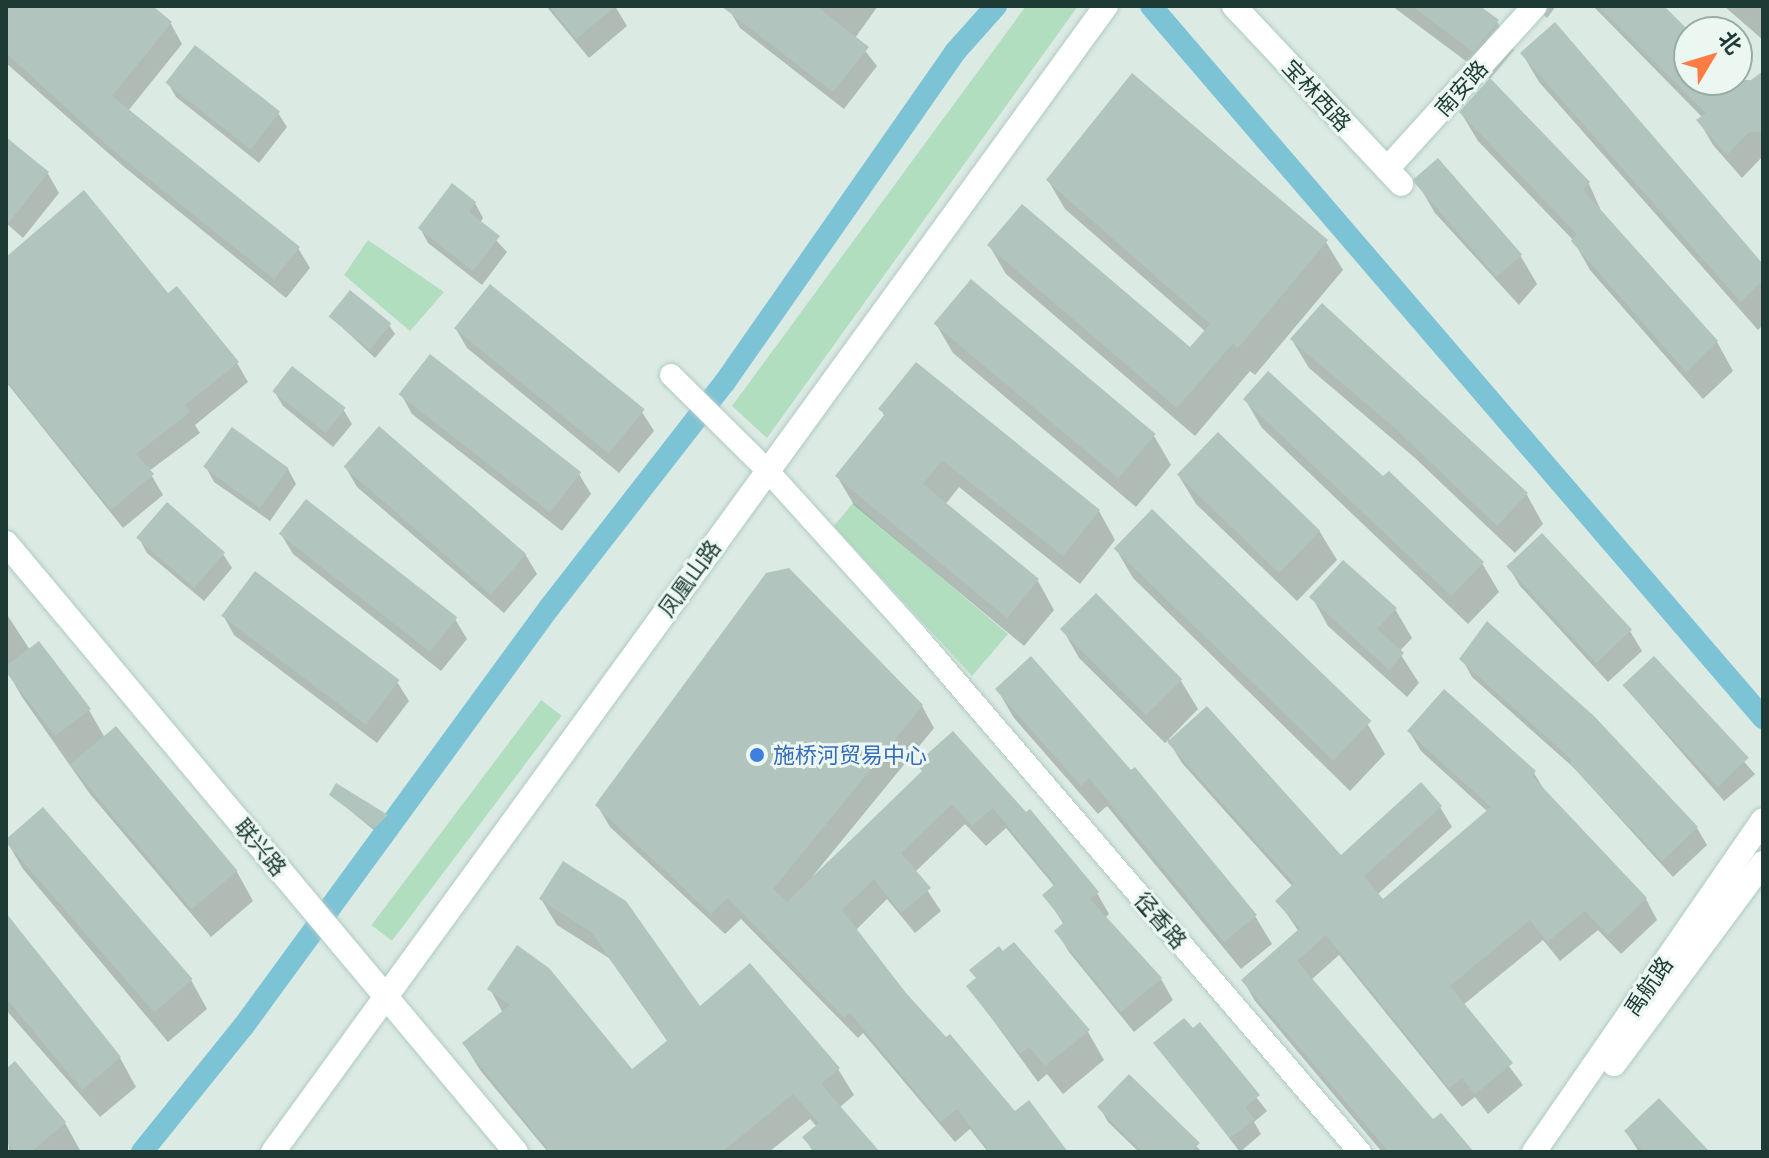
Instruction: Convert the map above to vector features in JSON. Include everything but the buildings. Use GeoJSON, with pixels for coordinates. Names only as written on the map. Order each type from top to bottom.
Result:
{"type":"FeatureCollection","features":[{"type":"Feature","properties":{"kind":"street","name":"凤凰山路"},"geometry":{"type":"LineString","coordinates":[[273,1152],[384,995],[1106,6]]}},
{"type":"Feature","properties":{"kind":"street","name":"南安路"},"geometry":{"type":"LineString","coordinates":[[1394,177],[1535,6]]}},
{"type":"Feature","properties":{"kind":"street","name":"宝林西路"},"geometry":{"type":"LineString","coordinates":[[1244,10],[1394,177]]}},
{"type":"Feature","properties":{"kind":"street","name":"径香路"},"geometry":{"type":"LineString","coordinates":[[679,382],[767,470],[962,687],[1360,1152]]}},
{"type":"Feature","properties":{"kind":"street","name":"联兴路"},"geometry":{"type":"LineString","coordinates":[[6,543],[516,1152]]}},
{"type":"Feature","properties":{"kind":"street","name":"禹航路"},"geometry":{"type":"LineString","coordinates":[[1534,1152],[1763,820]]}},
{"type":"Feature","properties":{"kind":"street","name":"禹航路"},"geometry":{"type":"LineString","coordinates":[[1554,1152],[1763,863]]}},
{"type":"Feature","properties":{"kind":"green space"},"geometry":{"type":"Polygon","coordinates":[[[1026,6],[1078,6],[767,438],[732,406],[1026,6]]]}},
{"type":"Feature","properties":{"kind":"green space"},"geometry":{"type":"Polygon","coordinates":[[[368,240],[444,292],[410,331],[344,275],[368,240]]]}},
{"type":"Feature","properties":{"kind":"green space"},"geometry":{"type":"Polygon","coordinates":[[[853,503],[1008,634],[972,676],[834,526],[853,503]]]}},
{"type":"Feature","properties":{"kind":"green space"},"geometry":{"type":"Polygon","coordinates":[[[541,700],[562,716],[392,941],[371,925],[541,700]]]}},
{"type":"Feature","properties":{"kind":"waterway"},"geometry":{"type":"LineString","coordinates":[[142,1152],[243,1027],[549,608],[725,382],[955,52],[996,6]]}},
{"type":"Feature","properties":{"kind":"waterway"},"geometry":{"type":"LineString","coordinates":[[1151,6],[1763,718]]}},
{"type":"Feature","properties":{"kind":"place","name":"施桥河贸易中心"},"geometry":{"type":"Point","coordinates":[757,755]}}]}
